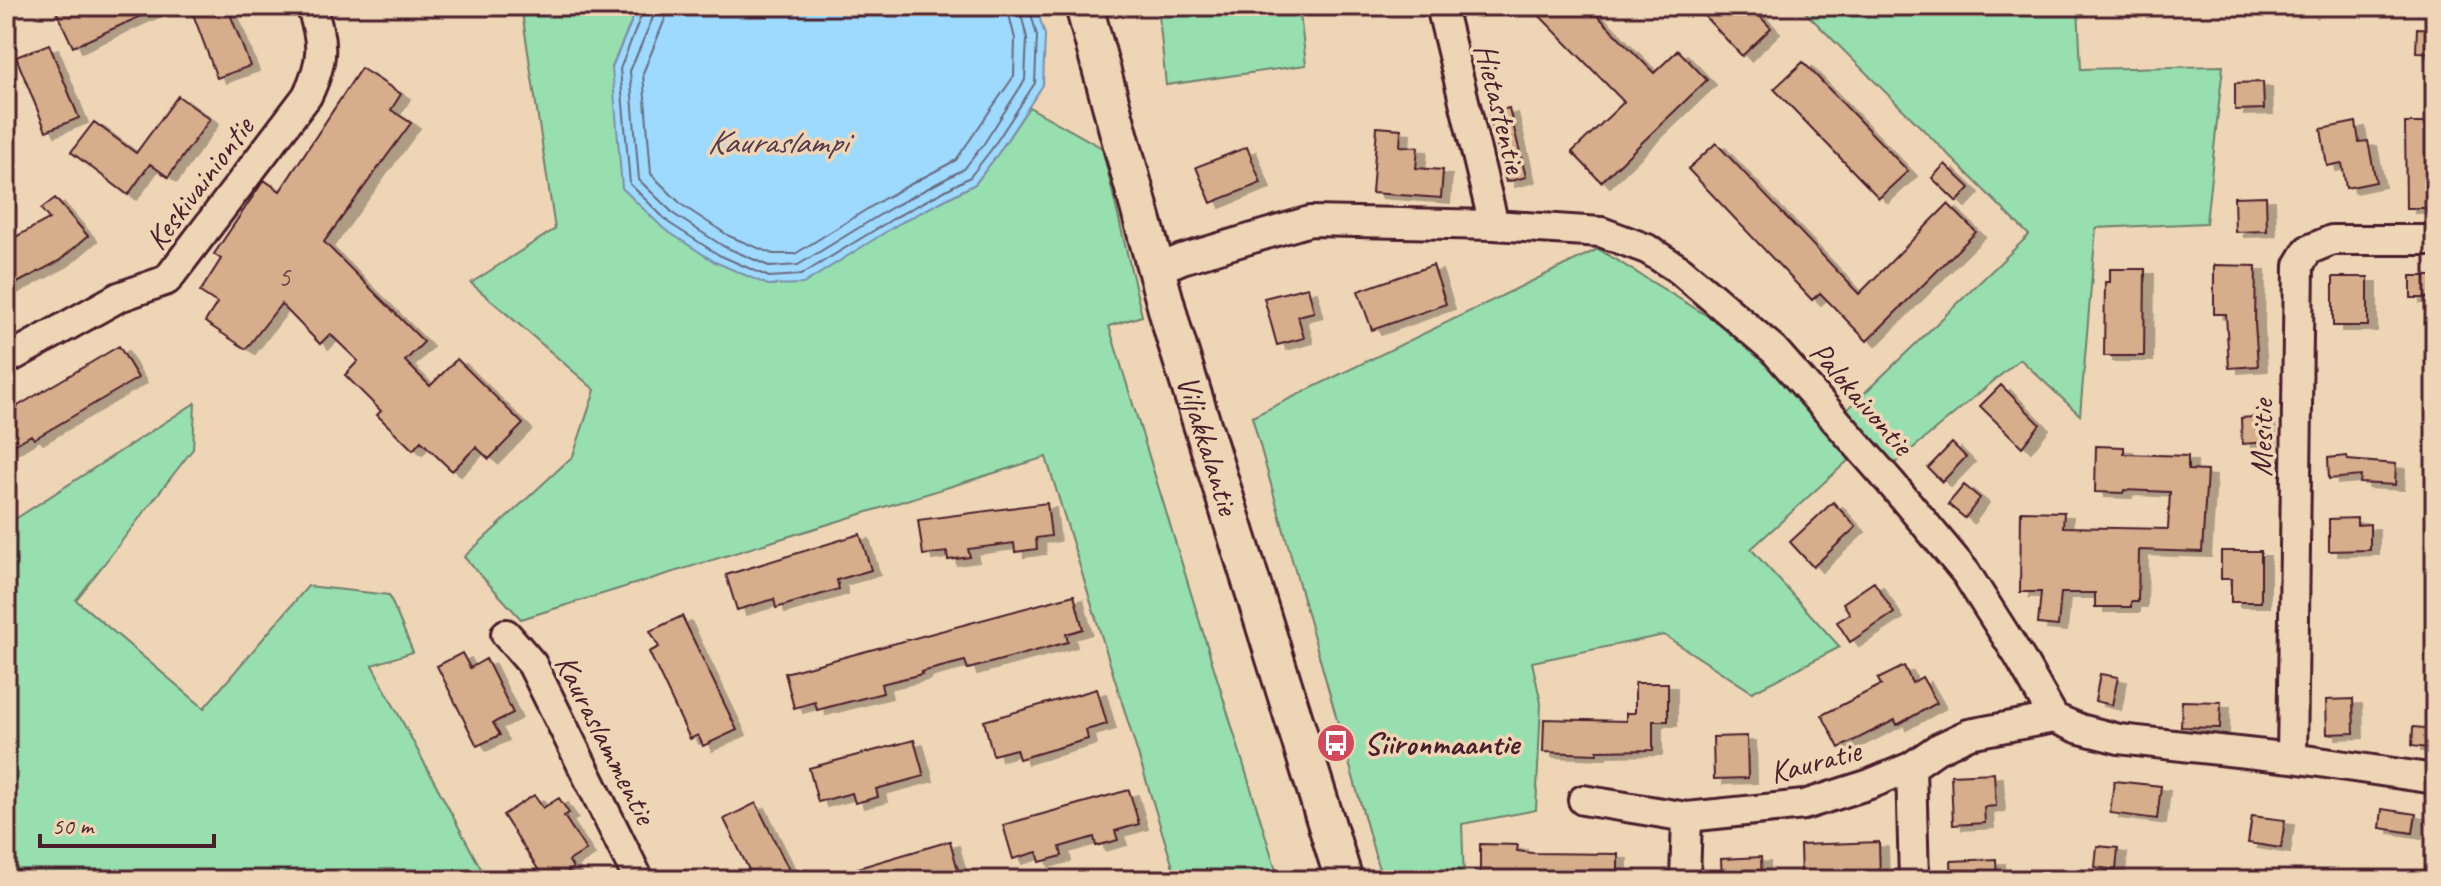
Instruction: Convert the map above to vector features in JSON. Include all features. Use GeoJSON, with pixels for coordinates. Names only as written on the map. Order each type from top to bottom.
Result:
{"type":"FeatureCollection","features":[{"type":"Feature","properties":{"kind":"main road","name":"Viljakkalantie"},"geometry":{"type":"LineString","coordinates":[[1084,6],[1173,331],[1344,880]]}},
{"type":"Feature","properties":{"kind":"street","name":"Keskivainiontie"},"geometry":{"type":"LineString","coordinates":[[6,360],[119,297],[167,280],[307,96],[322,57],[319,29],[311,6]]}},
{"type":"Feature","properties":{"kind":"street","name":"Hietastentie"},"geometry":{"type":"LineString","coordinates":[[1441,6],[1494,225]]}},
{"type":"Feature","properties":{"kind":"street","name":"Palokaivontie"},"geometry":{"type":"LineString","coordinates":[[1158,269],[1310,221],[1494,225],[1601,232],[1647,249],[1680,270],[1774,350],[1966,573],[2054,718]]}},
{"type":"Feature","properties":{"kind":"street","name":"Mesitie"},"geometry":{"type":"LineString","coordinates":[[2292,758],[2299,265],[2308,250],[2332,240],[2435,240]]}},
{"type":"Feature","properties":{"kind":"street","name":"Kauraslammentie"},"geometry":{"type":"LineString","coordinates":[[506,634],[532,664],[639,880]]}},
{"type":"Feature","properties":{"kind":"street"},"geometry":{"type":"LineString","coordinates":[[2054,718],[2080,729],[2119,739],[2292,758],[2435,779]]}},
{"type":"Feature","properties":{"kind":"street","name":"Kauratie"},"geometry":{"type":"LineString","coordinates":[[1583,800],[1687,817],[1804,805],[1911,767],[1937,749],[1969,734],[2054,718]]}},
{"type":"Feature","properties":{"kind":"street"},"geometry":{"type":"LineString","coordinates":[[1911,767],[1914,880]]}},
{"type":"Feature","properties":{"kind":"street"},"geometry":{"type":"LineString","coordinates":[[1685,880],[1687,817]]}},
{"type":"Feature","properties":{"kind":"green space"},"geometry":{"type":"Polygon","coordinates":[[[521,6],[638,6],[612,67],[900,223],[975,184],[1029,107],[1102,148],[1142,316],[1109,326],[1279,880],[1177,880],[1046,457],[521,619],[464,557],[573,456],[595,390],[471,283],[555,229],[521,6]]]}},
{"type":"Feature","properties":{"kind":"green space"},"geometry":{"type":"Polygon","coordinates":[[[1158,6],[1299,6],[1306,65],[1166,85],[1158,6]]]}},
{"type":"Feature","properties":{"kind":"green space"},"geometry":{"type":"Polygon","coordinates":[[[1799,6],[2078,6],[2081,69],[2223,66],[2206,223],[2096,228],[2080,415],[2020,359],[1876,479],[1852,457],[1751,549],[1840,647],[1752,692],[1664,635],[1532,662],[1541,703],[1536,810],[1462,824],[1464,880],[1382,880],[1252,417],[1598,249],[1753,344],[1828,428],[2029,235],[1799,6]]]}},
{"type":"Feature","properties":{"kind":"green space"},"geometry":{"type":"Polygon","coordinates":[[[195,403],[193,449],[76,600],[204,708],[308,586],[389,595],[413,652],[372,665],[487,880],[6,880],[6,525],[195,403]]]}},
{"type":"Feature","properties":{"kind":"water","name":"Kauraslampi"},"geometry":{"type":"Polygon","coordinates":[[[638,6],[1036,6],[1045,35],[1043,85],[975,184],[900,223],[803,284],[768,285],[715,262],[664,229],[622,188],[612,67],[638,6]]]}},
{"type":"Feature","properties":{"kind":"building"},"geometry":{"type":"Polygon","coordinates":[[[67,6],[163,6],[73,47],[56,11],[67,6]]]}},
{"type":"Feature","properties":{"kind":"building"},"geometry":{"type":"Polygon","coordinates":[[[190,6],[227,6],[250,66],[217,78],[190,6]]]}},
{"type":"Feature","properties":{"kind":"building"},"geometry":{"type":"Polygon","coordinates":[[[1530,6],[1588,6],[1654,73],[1678,50],[1707,80],[1601,182],[1572,152],[1624,102],[1530,6]]]}},
{"type":"Feature","properties":{"kind":"building"},"geometry":{"type":"Polygon","coordinates":[[[1695,6],[1750,6],[1771,28],[1742,56],[1695,6]]]}},
{"type":"Feature","properties":{"kind":"building"},"geometry":{"type":"Polygon","coordinates":[[[2417,28],[2435,29],[2435,53],[2416,52],[2417,28]]]}},
{"type":"Feature","properties":{"kind":"building"},"geometry":{"type":"Polygon","coordinates":[[[49,44],[79,118],[46,131],[16,57],[49,44]]]}},
{"type":"Feature","properties":{"kind":"building"},"geometry":{"type":"Polygon","coordinates":[[[1803,62],[1908,171],[1879,198],[1774,89],[1803,62]]]}},
{"type":"Feature","properties":{"kind":"building"},"geometry":{"type":"Polygon","coordinates":[[[361,68],[401,94],[391,110],[411,123],[324,242],[424,342],[405,361],[430,386],[457,359],[523,424],[489,459],[476,447],[452,471],[421,441],[413,450],[377,415],[381,411],[345,375],[358,361],[330,334],[320,344],[281,304],[246,349],[205,322],[217,303],[200,292],[221,259],[214,254],[264,180],[280,191],[361,68]]]}},
{"type":"Feature","properties":{"kind":"building"},"geometry":{"type":"Polygon","coordinates":[[[2263,82],[2264,109],[2235,110],[2235,83],[2263,82]]]}},
{"type":"Feature","properties":{"kind":"building"},"geometry":{"type":"Polygon","coordinates":[[[178,96],[210,119],[168,177],[150,164],[128,195],[71,152],[94,122],[136,153],[178,96]]]}},
{"type":"Feature","properties":{"kind":"building"},"geometry":{"type":"Polygon","coordinates":[[[1509,108],[1526,177],[1506,182],[1489,113],[1509,108]]]}},
{"type":"Feature","properties":{"kind":"building"},"geometry":{"type":"Polygon","coordinates":[[[2356,122],[2359,142],[2368,141],[2376,182],[2346,188],[2342,163],[2327,166],[2321,129],[2356,122]]]}},
{"type":"Feature","properties":{"kind":"building"},"geometry":{"type":"Polygon","coordinates":[[[2405,123],[2429,123],[2429,144],[2435,144],[2435,180],[2427,180],[2427,208],[2406,208],[2405,123]]]}},
{"type":"Feature","properties":{"kind":"building"},"geometry":{"type":"Polygon","coordinates":[[[1377,127],[1401,129],[1400,146],[1418,147],[1416,168],[1443,170],[1441,198],[1372,193],[1377,127]]]}},
{"type":"Feature","properties":{"kind":"building"},"geometry":{"type":"Polygon","coordinates":[[[1716,143],[1859,294],[1948,204],[1976,232],[1867,341],[1820,293],[1812,300],[1688,169],[1716,143]]]}},
{"type":"Feature","properties":{"kind":"building"},"geometry":{"type":"Polygon","coordinates":[[[1247,147],[1261,183],[1211,203],[1196,167],[1247,147]]]}},
{"type":"Feature","properties":{"kind":"building"},"geometry":{"type":"Polygon","coordinates":[[[1945,164],[1970,188],[1957,202],[1932,178],[1945,164]]]}},
{"type":"Feature","properties":{"kind":"building"},"geometry":{"type":"Polygon","coordinates":[[[2266,196],[2267,231],[2235,232],[2234,197],[2266,196]]]}},
{"type":"Feature","properties":{"kind":"building"},"geometry":{"type":"Polygon","coordinates":[[[55,198],[88,236],[59,261],[6,289],[6,242],[49,219],[41,209],[55,198]]]}},
{"type":"Feature","properties":{"kind":"building"},"geometry":{"type":"Polygon","coordinates":[[[1433,265],[1446,304],[1372,330],[1358,291],[1433,265]]]}},
{"type":"Feature","properties":{"kind":"building"},"geometry":{"type":"Polygon","coordinates":[[[2214,265],[2256,266],[2258,366],[2229,368],[2226,314],[2214,314],[2214,265]]]}},
{"type":"Feature","properties":{"kind":"building"},"geometry":{"type":"Polygon","coordinates":[[[2110,269],[2145,269],[2144,356],[2104,356],[2105,282],[2110,282],[2110,269]]]}},
{"type":"Feature","properties":{"kind":"building"},"geometry":{"type":"Polygon","coordinates":[[[2411,276],[2435,276],[2435,298],[2411,298],[2411,276]]]}},
{"type":"Feature","properties":{"kind":"building"},"geometry":{"type":"Polygon","coordinates":[[[2333,277],[2368,277],[2368,326],[2333,326],[2333,277]]]}},
{"type":"Feature","properties":{"kind":"building"},"geometry":{"type":"Polygon","coordinates":[[[1308,287],[1314,312],[1298,316],[1304,338],[1277,345],[1264,298],[1308,287]]]}},
{"type":"Feature","properties":{"kind":"building"},"geometry":{"type":"Polygon","coordinates":[[[119,346],[138,378],[34,439],[31,435],[6,450],[6,413],[119,346]]]}},
{"type":"Feature","properties":{"kind":"building"},"geometry":{"type":"Polygon","coordinates":[[[2001,385],[2040,424],[2022,447],[1980,406],[2001,385]]]}},
{"type":"Feature","properties":{"kind":"building"},"geometry":{"type":"Polygon","coordinates":[[[2266,416],[2268,442],[2242,444],[2241,418],[2266,416]]]}},
{"type":"Feature","properties":{"kind":"building"},"geometry":{"type":"Polygon","coordinates":[[[1952,443],[1966,457],[1942,482],[1928,468],[1952,443]]]}},
{"type":"Feature","properties":{"kind":"building"},"geometry":{"type":"Polygon","coordinates":[[[2096,446],[2124,447],[2124,454],[2188,456],[2188,470],[2207,471],[2202,552],[2139,550],[2138,602],[2131,602],[2131,607],[2095,607],[2095,593],[2061,593],[2058,626],[2038,624],[2041,592],[2020,592],[2021,511],[2064,512],[2063,527],[2168,529],[2170,492],[2095,492],[2096,446]]]}},
{"type":"Feature","properties":{"kind":"building"},"geometry":{"type":"Polygon","coordinates":[[[2347,456],[2348,460],[2396,464],[2395,485],[2360,483],[2361,476],[2329,479],[2328,458],[2347,456]]]}},
{"type":"Feature","properties":{"kind":"building"},"geometry":{"type":"Polygon","coordinates":[[[1964,485],[1980,498],[1965,518],[1948,504],[1964,485]]]}},
{"type":"Feature","properties":{"kind":"building"},"geometry":{"type":"Polygon","coordinates":[[[1833,502],[1856,527],[1813,567],[1790,542],[1833,502]]]}},
{"type":"Feature","properties":{"kind":"building"},"geometry":{"type":"Polygon","coordinates":[[[1047,503],[1051,536],[1036,538],[1037,549],[1015,552],[1014,543],[968,549],[970,557],[948,560],[947,552],[923,555],[918,520],[1047,503]]]}},
{"type":"Feature","properties":{"kind":"building"},"geometry":{"type":"Polygon","coordinates":[[[2357,518],[2357,525],[2370,524],[2370,550],[2329,551],[2329,519],[2357,518]]]}},
{"type":"Feature","properties":{"kind":"building"},"geometry":{"type":"Polygon","coordinates":[[[860,534],[871,570],[837,580],[839,589],[776,608],[774,599],[737,610],[726,575],[860,534]]]}},
{"type":"Feature","properties":{"kind":"building"},"geometry":{"type":"Polygon","coordinates":[[[2221,551],[2261,551],[2261,602],[2231,602],[2231,579],[2221,579],[2221,551]]]}},
{"type":"Feature","properties":{"kind":"building"},"geometry":{"type":"Polygon","coordinates":[[[1874,582],[1894,613],[1850,642],[1837,622],[1850,614],[1843,603],[1874,582]]]}},
{"type":"Feature","properties":{"kind":"building"},"geometry":{"type":"Polygon","coordinates":[[[1074,595],[1083,629],[1066,634],[1068,642],[968,669],[965,661],[921,672],[881,684],[883,693],[817,710],[815,702],[794,708],[785,673],[1074,595]]]}},
{"type":"Feature","properties":{"kind":"building"},"geometry":{"type":"Polygon","coordinates":[[[682,616],[737,730],[703,746],[698,735],[690,739],[649,652],[659,647],[650,631],[682,616]]]}},
{"type":"Feature","properties":{"kind":"building"},"geometry":{"type":"Polygon","coordinates":[[[462,653],[470,668],[486,659],[513,713],[493,723],[500,735],[477,746],[437,666],[462,653]]]}},
{"type":"Feature","properties":{"kind":"building"},"geometry":{"type":"Polygon","coordinates":[[[1904,666],[1912,683],[1922,677],[1937,703],[1897,725],[1895,720],[1839,748],[1822,715],[1881,685],[1878,679],[1904,666]]]}},
{"type":"Feature","properties":{"kind":"building"},"geometry":{"type":"Polygon","coordinates":[[[2100,674],[2118,677],[2112,705],[2095,701],[2100,674]]]}},
{"type":"Feature","properties":{"kind":"building"},"geometry":{"type":"Polygon","coordinates":[[[1635,683],[1668,683],[1668,721],[1653,721],[1653,750],[1597,751],[1597,754],[1543,752],[1544,719],[1626,721],[1626,713],[1635,713],[1635,683]]]}},
{"type":"Feature","properties":{"kind":"building"},"geometry":{"type":"Polygon","coordinates":[[[1097,689],[1107,724],[1086,730],[1088,739],[1019,759],[1016,749],[993,755],[984,721],[1097,689]]]}},
{"type":"Feature","properties":{"kind":"building"},"geometry":{"type":"Polygon","coordinates":[[[2353,699],[2354,733],[2327,734],[2326,700],[2353,699]]]}},
{"type":"Feature","properties":{"kind":"building"},"geometry":{"type":"Polygon","coordinates":[[[2182,701],[2221,702],[2220,728],[2181,727],[2182,701]]]}},
{"type":"Feature","properties":{"kind":"building"},"geometry":{"type":"Polygon","coordinates":[[[2413,727],[2435,729],[2435,749],[2412,746],[2413,727]]]}},
{"type":"Feature","properties":{"kind":"building"},"geometry":{"type":"Polygon","coordinates":[[[1747,736],[1748,778],[1714,779],[1713,737],[1747,736]]]}},
{"type":"Feature","properties":{"kind":"building"},"geometry":{"type":"Polygon","coordinates":[[[914,740],[924,776],[876,789],[878,797],[855,803],[852,793],[818,802],[809,768],[914,740]]]}},
{"type":"Feature","properties":{"kind":"building"},"geometry":{"type":"Polygon","coordinates":[[[1994,773],[1996,806],[1984,807],[1985,823],[1953,825],[1951,775],[1994,773]]]}},
{"type":"Feature","properties":{"kind":"building"},"geometry":{"type":"Polygon","coordinates":[[[2114,781],[2161,786],[2157,819],[2110,813],[2114,781]]]}},
{"type":"Feature","properties":{"kind":"building"},"geometry":{"type":"Polygon","coordinates":[[[1129,790],[1139,824],[1115,831],[1118,840],[1096,846],[1094,837],[1060,847],[1062,856],[1040,862],[1037,852],[1013,859],[1003,825],[1129,790]]]}},
{"type":"Feature","properties":{"kind":"building"},"geometry":{"type":"Polygon","coordinates":[[[534,795],[543,808],[559,798],[569,813],[564,816],[586,850],[569,861],[573,868],[555,880],[545,880],[503,815],[534,795]]]}},
{"type":"Feature","properties":{"kind":"building"},"geometry":{"type":"Polygon","coordinates":[[[756,803],[794,880],[754,880],[724,819],[756,803]]]}},
{"type":"Feature","properties":{"kind":"building"},"geometry":{"type":"Polygon","coordinates":[[[2382,809],[2416,814],[2413,833],[2380,828],[2382,809]]]}},
{"type":"Feature","properties":{"kind":"building"},"geometry":{"type":"Polygon","coordinates":[[[2252,816],[2285,820],[2281,848],[2248,843],[2252,816]]]}},
{"type":"Feature","properties":{"kind":"building"},"geometry":{"type":"Polygon","coordinates":[[[950,841],[959,874],[937,880],[834,880],[834,875],[950,841]]]}},
{"type":"Feature","properties":{"kind":"building"},"geometry":{"type":"Polygon","coordinates":[[[1879,842],[1880,878],[1801,880],[1800,845],[1879,842]]]}},
{"type":"Feature","properties":{"kind":"building"},"geometry":{"type":"Polygon","coordinates":[[[1480,844],[1518,845],[1517,851],[1532,853],[1618,854],[1618,880],[1480,880],[1480,844]]]}},
{"type":"Feature","properties":{"kind":"building"},"geometry":{"type":"Polygon","coordinates":[[[2097,846],[2118,848],[2116,870],[2095,867],[2097,846]]]}},
{"type":"Feature","properties":{"kind":"building"},"geometry":{"type":"Polygon","coordinates":[[[1761,857],[1762,880],[1722,880],[1721,859],[1761,857]]]}},
{"type":"Feature","properties":{"kind":"building"},"geometry":{"type":"Polygon","coordinates":[[[1996,859],[1997,880],[1952,880],[1951,861],[1996,859]]]}},
{"type":"Feature","properties":{"kind":"place","name":"Siironmaantie"},"geometry":{"type":"Point","coordinates":[1336,743]}}]}
